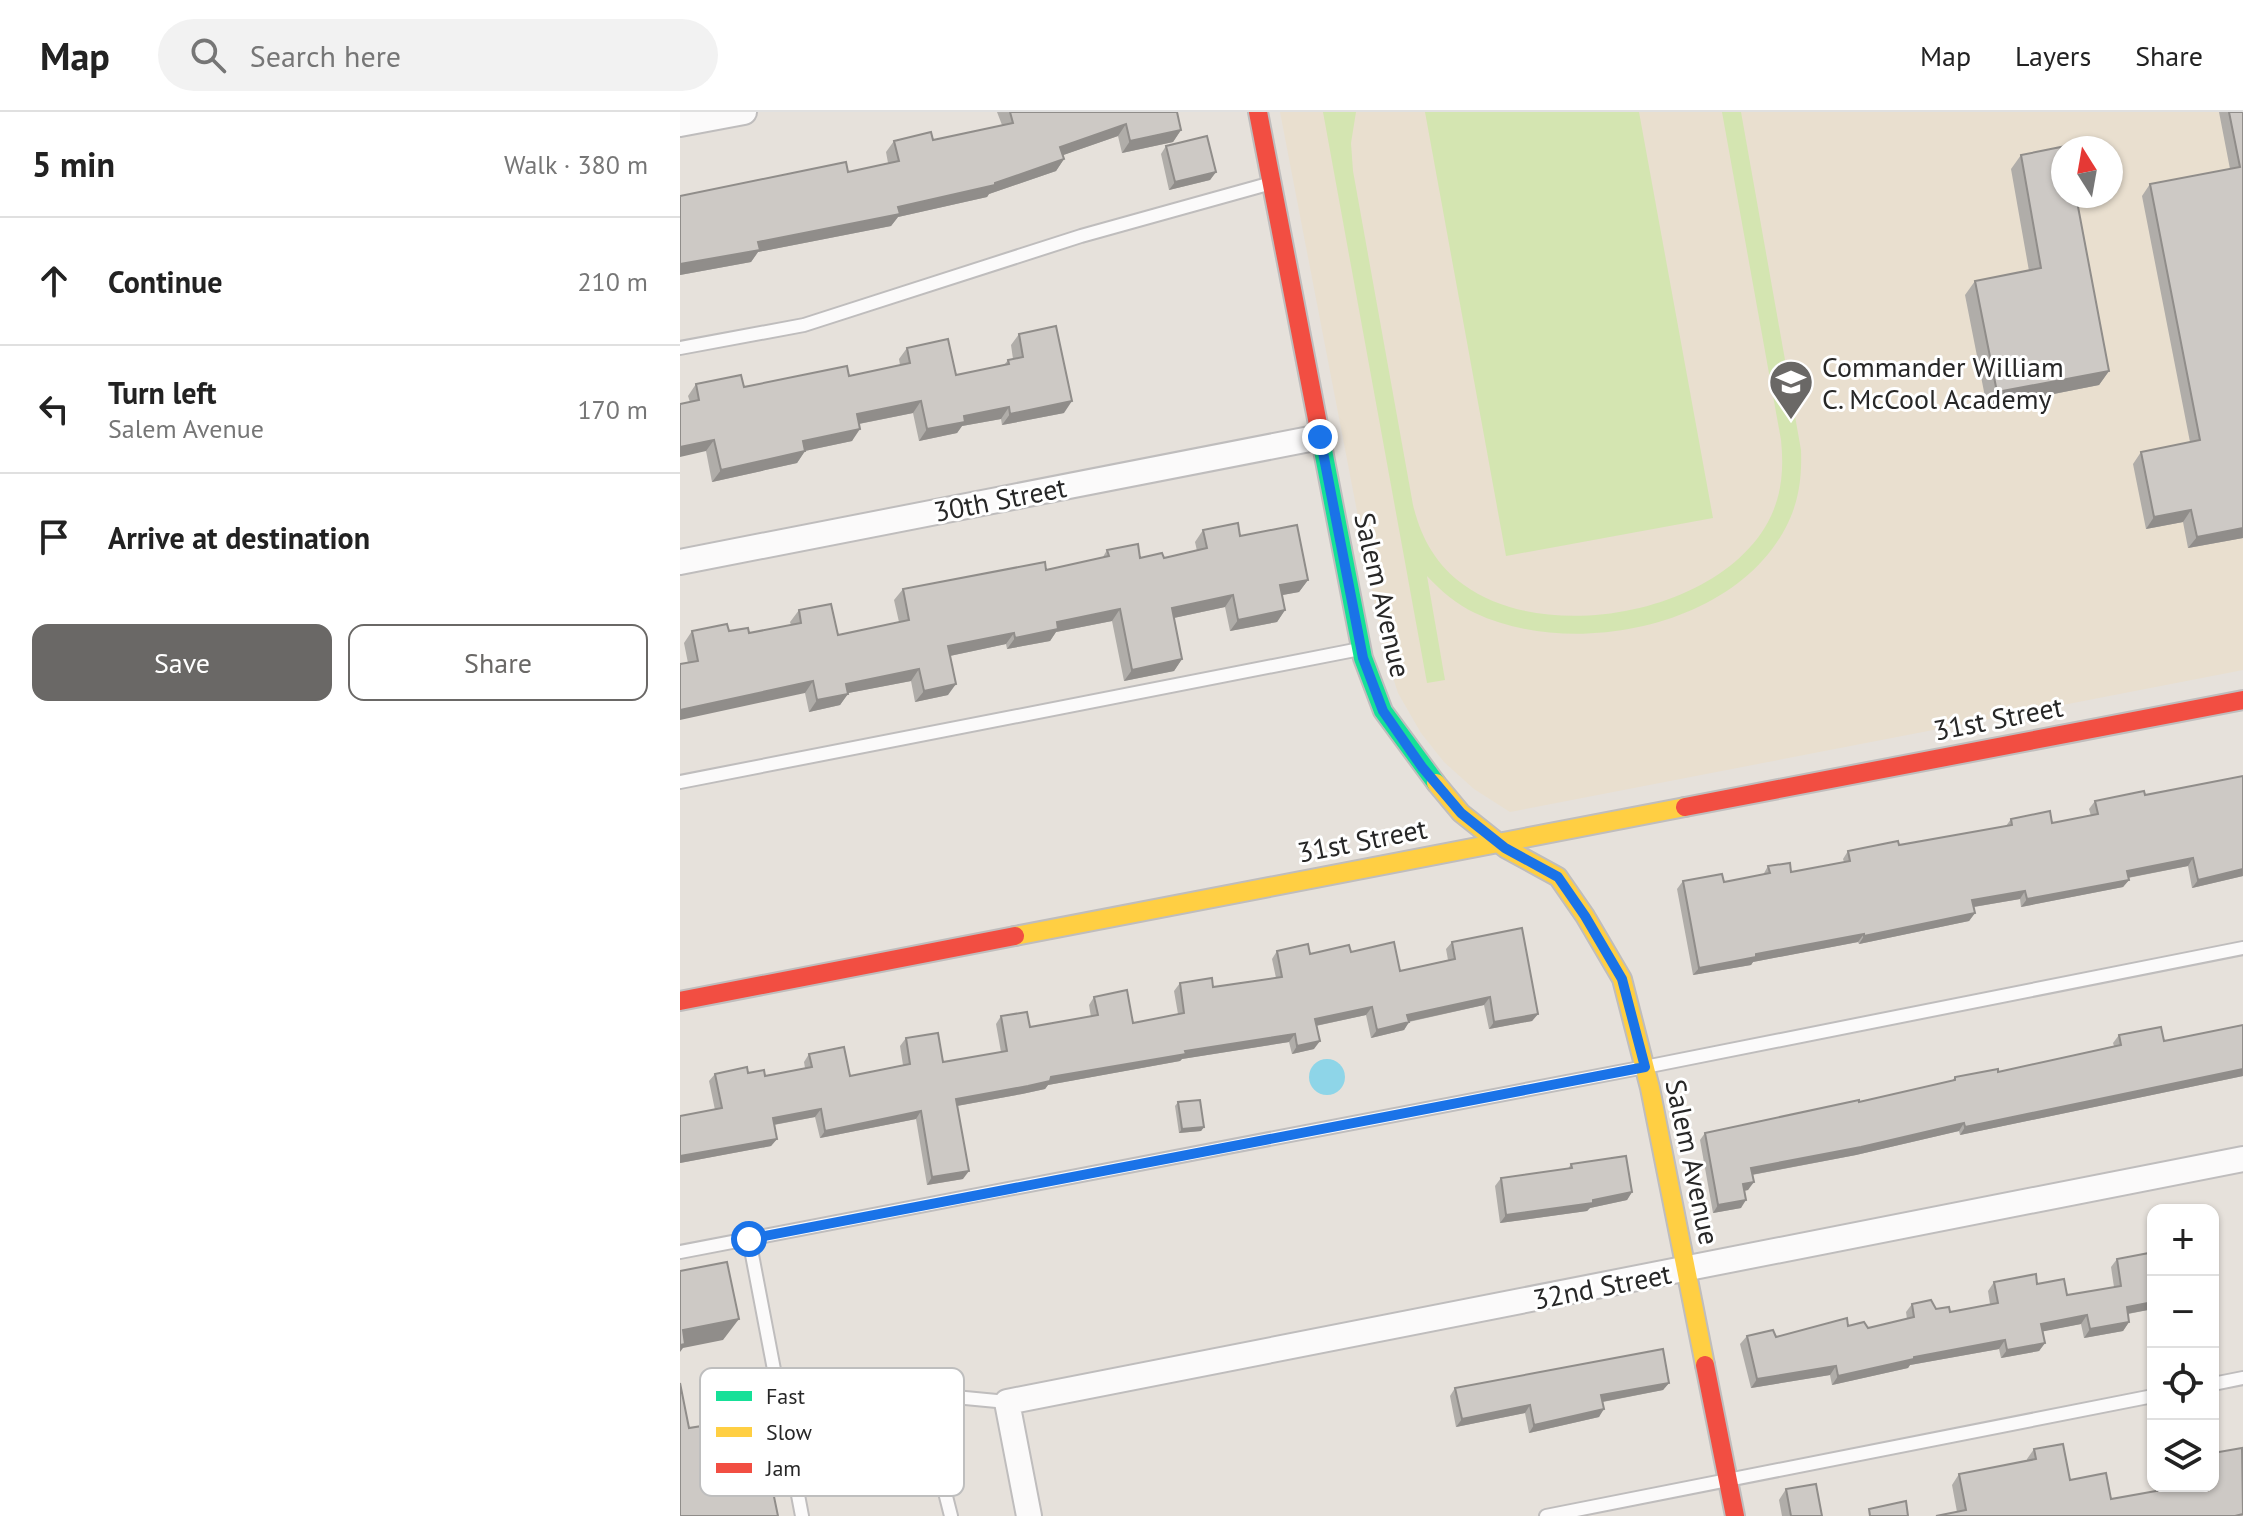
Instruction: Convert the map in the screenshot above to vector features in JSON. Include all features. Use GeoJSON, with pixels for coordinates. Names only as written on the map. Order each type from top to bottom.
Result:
{"type":"FeatureCollection","features":[{"type":"Feature","properties":{"kind":"street"},"geometry":{"type":"LineString","coordinates":[[680,124],[744,112]]}},
{"type":"Feature","properties":{"kind":"street","name":"Salem Avenue"},"geometry":{"type":"LineString","coordinates":[[1258,112],[1361,649],[1383,711],[1422,767],[1461,813],[1497,842],[1558,877],[1622,979],[1645,1067],[1735,1516]]}},
{"type":"Feature","properties":{"kind":"street","name":"30th Street"},"geometry":{"type":"LineString","coordinates":[[680,562],[1320,437]]}},
{"type":"Feature","properties":{"kind":"street","name":"31st Street"},"geometry":{"type":"LineString","coordinates":[[680,1001],[2243,700]]}},
{"type":"Feature","properties":{"kind":"street","name":"32nd Street"},"geometry":{"type":"LineString","coordinates":[[1007,1402],[2243,1159]]}},
{"type":"Feature","properties":{"kind":"street"},"geometry":{"type":"LineString","coordinates":[[1007,1402],[1029,1516]]}},
{"type":"Feature","properties":{"kind":"lane"},"geometry":{"type":"LineString","coordinates":[[680,348],[804,325],[1081,236],[1271,183]]}},
{"type":"Feature","properties":{"kind":"lane"},"geometry":{"type":"LineString","coordinates":[[680,782],[1361,649]]}},
{"type":"Feature","properties":{"kind":"lane"},"geometry":{"type":"LineString","coordinates":[[680,1252],[1645,1067],[2243,948]]}},
{"type":"Feature","properties":{"kind":"lane"},"geometry":{"type":"LineString","coordinates":[[749,1239],[774,1368]]}},
{"type":"Feature","properties":{"kind":"lane"},"geometry":{"type":"LineString","coordinates":[[2219,1383],[2243,1378]]}},
{"type":"Feature","properties":{"kind":"lane"},"geometry":{"type":"LineString","coordinates":[[1546,1516],[2147,1397]]}},
{"type":"Feature","properties":{"kind":"lane"},"geometry":{"type":"LineString","coordinates":[[964,1398],[1007,1402]]}},
{"type":"Feature","properties":{"kind":"lane"},"geometry":{"type":"LineString","coordinates":[[798,1496],[802,1516]]}},
{"type":"Feature","properties":{"kind":"lane"},"geometry":{"type":"LineString","coordinates":[[946,1496],[951,1516]]}},
{"type":"Feature","properties":{"kind":"shaded area","name":"Commander William C. McCool Academy"},"geometry":{"type":"Polygon","coordinates":[[[1280,112],[2243,112],[2243,670],[1510,812],[1474,789],[1444,762],[1421,733],[1398,693],[1383,646],[1280,112]]]}},
{"type":"Feature","properties":{"kind":"green space"},"geometry":{"type":"Polygon","coordinates":[[[1323,112],[1356,112],[1351,143],[1353,171],[1413,505],[1425,540],[1454,577],[1499,603],[1539,613],[1583,616],[1628,610],[1671,598],[1711,579],[1744,554],[1768,522],[1776,502],[1782,472],[1781,440],[1722,112],[1741,112],[1801,450],[1800,480],[1794,508],[1786,527],[1762,562],[1729,590],[1690,611],[1647,625],[1602,633],[1557,633],[1514,627],[1468,609],[1449,597],[1427,576],[1445,680],[1427,683],[1323,112]]]}},
{"type":"Feature","properties":{"kind":"green space"},"geometry":{"type":"Polygon","coordinates":[[[1425,112],[1639,112],[1713,518],[1506,556],[1425,112]]]}},
{"type":"Feature","properties":{"kind":"water"},"geometry":{"type":"Polygon","coordinates":[[[1327,1059],[1340,1064],[1345,1077],[1340,1090],[1327,1095],[1314,1090],[1309,1077],[1314,1064],[1327,1059]]]}},
{"type":"Feature","properties":{"kind":"building"},"geometry":{"type":"Polygon","coordinates":[[[1010,112],[1177,112],[1181,130],[1130,141],[1126,124],[1060,147],[1064,159],[995,185],[898,207],[900,214],[758,242],[760,250],[680,264],[680,196],[846,162],[848,172],[899,161],[894,141],[931,132],[933,140],[1013,123],[1010,112]]]}},
{"type":"Feature","properties":{"kind":"building"},"geometry":{"type":"Polygon","coordinates":[[[2229,112],[2243,112],[2243,528],[2197,537],[2191,510],[2154,517],[2141,452],[2200,440],[2150,184],[2240,167],[2229,112]]]}},
{"type":"Feature","properties":{"kind":"building"},"geometry":{"type":"Polygon","coordinates":[[[1207,136],[1216,172],[1175,182],[1166,146],[1207,136]]]}},
{"type":"Feature","properties":{"kind":"building"},"geometry":{"type":"Polygon","coordinates":[[[2051,149],[2051,208],[2078,208],[2109,371],[1997,392],[1975,281],[2041,268],[2021,155],[2051,149]]]}},
{"type":"Feature","properties":{"kind":"building"},"geometry":{"type":"Polygon","coordinates":[[[1056,326],[1072,401],[1010,414],[1009,407],[964,416],[965,422],[927,429],[921,401],[857,414],[860,429],[803,441],[805,451],[721,470],[714,440],[680,447],[680,404],[699,400],[696,384],[741,375],[744,387],[847,366],[849,376],[910,363],[907,348],[948,339],[956,375],[1009,364],[1008,360],[1023,357],[1019,334],[1056,326]]]}},
{"type":"Feature","properties":{"kind":"building"},"geometry":{"type":"Polygon","coordinates":[[[1238,523],[1240,536],[1297,525],[1308,580],[1280,585],[1285,610],[1238,620],[1233,595],[1172,608],[1182,659],[1132,670],[1120,609],[1057,622],[1058,629],[1015,638],[1014,633],[948,646],[956,684],[924,691],[919,669],[846,684],[848,694],[817,700],[813,681],[680,710],[680,664],[698,661],[692,631],[727,624],[729,631],[748,628],[749,633],[801,623],[799,610],[831,604],[838,635],[909,620],[903,589],[1045,562],[1046,570],[1109,556],[1107,550],[1138,544],[1140,558],[1162,553],[1164,558],[1207,548],[1203,530],[1238,523]]]}},
{"type":"Feature","properties":{"kind":"building"},"geometry":{"type":"Polygon","coordinates":[[[2243,776],[2243,869],[2198,880],[2193,858],[2127,871],[2129,880],[2027,899],[2025,891],[1972,900],[1975,913],[1756,954],[1756,957],[1699,968],[1683,881],[1722,874],[1724,882],[1770,873],[1768,866],[1790,863],[1791,872],[1850,861],[1848,851],[2012,825],[2011,819],[2050,811],[2052,823],[2098,814],[2095,801],[2144,791],[2145,795],[2243,776]]]}},
{"type":"Feature","properties":{"kind":"building"},"geometry":{"type":"Polygon","coordinates":[[[1522,928],[1538,1014],[1494,1022],[1490,997],[1407,1015],[1409,1022],[1377,1030],[1372,1007],[1315,1019],[1320,1041],[1297,1046],[1295,1034],[1185,1051],[1186,1054],[1051,1077],[1050,1081],[956,1099],[969,1171],[932,1177],[921,1111],[825,1131],[821,1109],[773,1118],[777,1139],[680,1156],[680,1116],[722,1108],[715,1074],[747,1067],[748,1073],[764,1070],[765,1076],[812,1067],[809,1054],[844,1047],[850,1076],[910,1064],[906,1038],[938,1033],[943,1062],[1007,1051],[1001,1016],[1027,1012],[1030,1027],[1098,1015],[1094,997],[1127,990],[1133,1023],[1184,1013],[1180,983],[1212,978],[1213,987],[1282,977],[1277,951],[1308,944],[1310,954],[1349,945],[1351,952],[1394,942],[1400,971],[1455,959],[1452,942],[1522,928]]]}},
{"type":"Feature","properties":{"kind":"building"},"geometry":{"type":"Polygon","coordinates":[[[2243,1025],[2243,1069],[1751,1168],[1754,1182],[1743,1184],[1746,1200],[1718,1205],[1705,1133],[1859,1102],[1955,1080],[1955,1077],[1998,1069],[1998,1072],[2121,1045],[2119,1035],[2161,1027],[2164,1041],[2243,1025]]]}},
{"type":"Feature","properties":{"kind":"building"},"geometry":{"type":"Polygon","coordinates":[[[1200,1100],[1204,1127],[1182,1129],[1178,1102],[1200,1100]]]}},
{"type":"Feature","properties":{"kind":"building"},"geometry":{"type":"Polygon","coordinates":[[[1626,1156],[1632,1192],[1593,1200],[1593,1203],[1506,1215],[1501,1178],[1572,1168],[1571,1164],[1626,1156]]]}},
{"type":"Feature","properties":{"kind":"building"},"geometry":{"type":"Polygon","coordinates":[[[2147,1253],[2147,1303],[2127,1307],[2129,1322],[2090,1329],[2087,1315],[2041,1324],[2045,1343],[2007,1350],[2005,1340],[1914,1357],[1838,1376],[1836,1366],[1757,1379],[1747,1336],[1773,1330],[1776,1337],[1847,1318],[1848,1326],[1864,1322],[1868,1328],[1914,1317],[1912,1304],[1931,1300],[1936,1309],[1949,1307],[1950,1312],[1998,1303],[1994,1282],[2036,1274],[2037,1284],[2064,1279],[2067,1295],[2121,1286],[2117,1259],[2147,1253]]]}},
{"type":"Feature","properties":{"kind":"building"},"geometry":{"type":"Polygon","coordinates":[[[727,1262],[739,1319],[683,1330],[685,1344],[680,1345],[680,1271],[727,1262]]]}},
{"type":"Feature","properties":{"kind":"building"},"geometry":{"type":"Polygon","coordinates":[[[1663,1349],[1669,1383],[1601,1395],[1604,1409],[1534,1425],[1530,1405],[1462,1419],[1455,1388],[1663,1349]]]}},
{"type":"Feature","properties":{"kind":"building"},"geometry":{"type":"Polygon","coordinates":[[[680,1383],[689,1428],[700,1426],[700,1496],[774,1496],[778,1516],[680,1516],[680,1383]]]}},
{"type":"Feature","properties":{"kind":"building"},"geometry":{"type":"Polygon","coordinates":[[[2063,1444],[2070,1480],[2106,1473],[2111,1499],[2150,1492],[2219,1492],[2219,1452],[2242,1448],[2243,1514],[1936,1516],[1966,1510],[1959,1474],[2036,1459],[2034,1449],[2063,1444]]]}},
{"type":"Feature","properties":{"kind":"building"},"geometry":{"type":"Polygon","coordinates":[[[1816,1484],[1822,1516],[1791,1516],[1786,1489],[1816,1484]]]}},
{"type":"Feature","properties":{"kind":"building"},"geometry":{"type":"Polygon","coordinates":[[[1906,1501],[1908,1516],[1870,1516],[1869,1509],[1906,1501]]]}},
{"type":"Feature","properties":{"kind":"traffic: fast"},"geometry":{"type":"LineString","coordinates":[[1322,445],[1363,658],[1383,711],[1436,783]]}},
{"type":"Feature","properties":{"kind":"traffic: slow"},"geometry":{"type":"LineString","coordinates":[[1436,783],[1461,813],[1505,848],[1558,877],[1622,979],[1650,1088],[1705,1365]]}},
{"type":"Feature","properties":{"kind":"traffic: slow"},"geometry":{"type":"LineString","coordinates":[[1015,936],[1685,807]]}},
{"type":"Feature","properties":{"kind":"traffic: jam"},"geometry":{"type":"LineString","coordinates":[[1258,112],[1322,445]]}},
{"type":"Feature","properties":{"kind":"traffic: jam"},"geometry":{"type":"LineString","coordinates":[[1685,807],[2243,700]]}},
{"type":"Feature","properties":{"kind":"traffic: jam"},"geometry":{"type":"LineString","coordinates":[[680,1001],[1015,936]]}},
{"type":"Feature","properties":{"kind":"traffic: jam"},"geometry":{"type":"LineString","coordinates":[[1705,1365],[1735,1516]]}},
{"type":"Feature","properties":{"kind":"place","name":"Commander William C. McCool Academy"},"geometry":{"type":"Point","coordinates":[1791,421]}},
{"type":"Feature","properties":{"kind":"route"},"geometry":{"type":"LineString","coordinates":[[749,1239],[1645,1067],[1622,979],[1558,877],[1505,848],[1461,813],[1422,767],[1383,711],[1363,658],[1320,437]]}}]}
